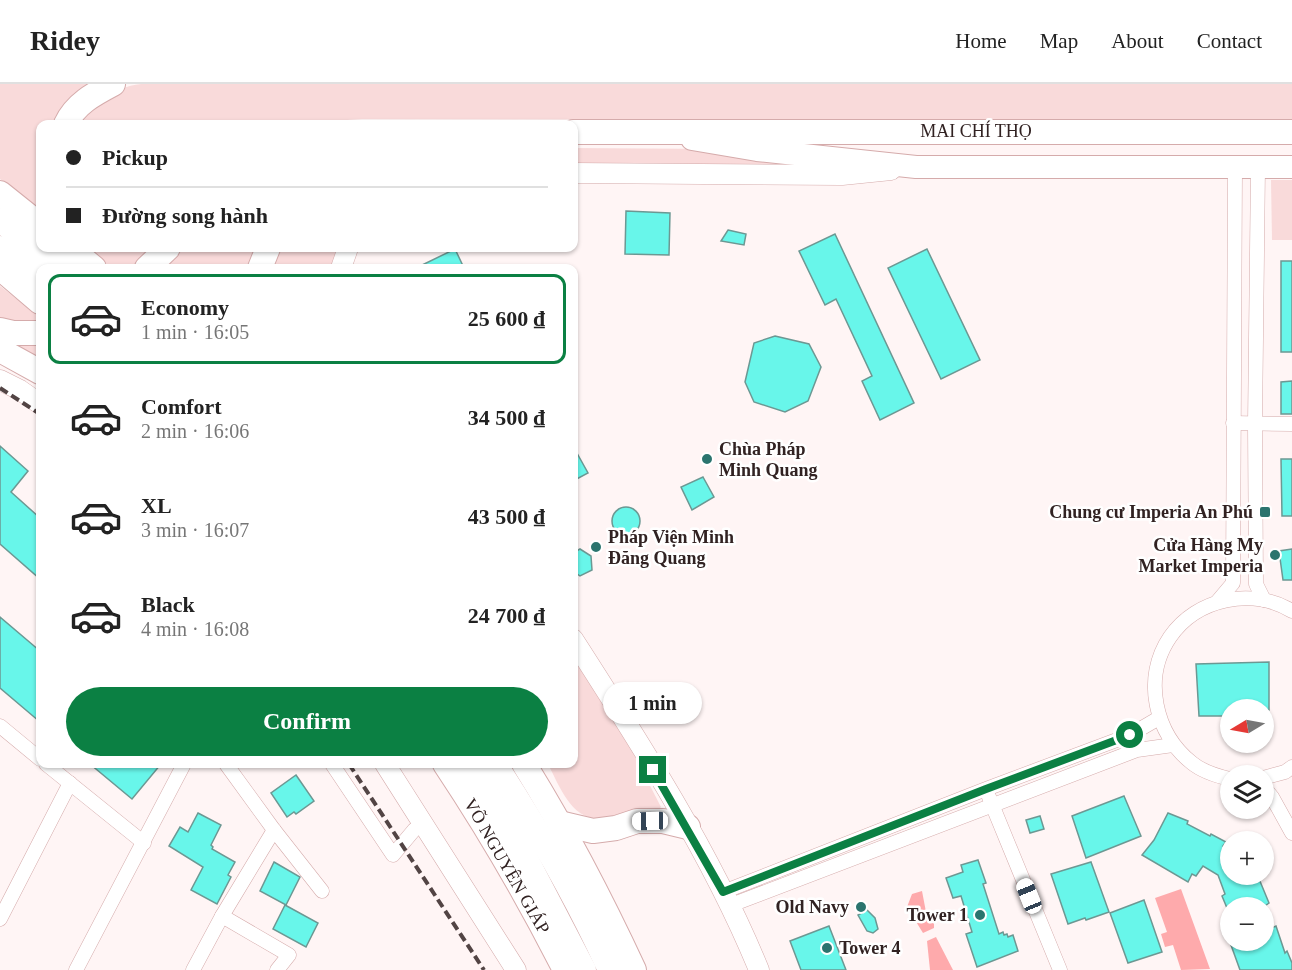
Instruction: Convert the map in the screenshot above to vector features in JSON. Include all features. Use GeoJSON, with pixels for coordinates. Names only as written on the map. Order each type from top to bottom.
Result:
{"type":"FeatureCollection","features":[{"type":"Feature","properties":{"kind":"highway"},"geometry":{"type":"LineString","coordinates":[[68,120],[82,103],[113,84]]}},
{"type":"Feature","properties":{"kind":"highway","name":"MAI CHÍ THỌ"},"geometry":{"type":"LineString","coordinates":[[578,132],[1292,132]]}},
{"type":"Feature","properties":{"kind":"highway"},"geometry":{"type":"LineString","coordinates":[[0,193],[36,222]]}},
{"type":"Feature","properties":{"kind":"highway"},"geometry":{"type":"LineString","coordinates":[[0,220],[36,248]]}},
{"type":"Feature","properties":{"kind":"highway"},"geometry":{"type":"LineString","coordinates":[[0,248],[36,276]]}},
{"type":"Feature","properties":{"kind":"highway"},"geometry":{"type":"LineString","coordinates":[[41,252],[57,264]]}},
{"type":"Feature","properties":{"kind":"highway"},"geometry":{"type":"LineString","coordinates":[[75,252],[89,264]]}},
{"type":"Feature","properties":{"kind":"highway"},"geometry":{"type":"LineString","coordinates":[[151,264],[164,252]]}},
{"type":"Feature","properties":{"kind":"highway"},"geometry":{"type":"LineString","coordinates":[[0,268],[36,299]]}},
{"type":"Feature","properties":{"kind":"highway"},"geometry":{"type":"LineString","coordinates":[[0,330],[13,333],[36,333]]}},
{"type":"Feature","properties":{"kind":"highway"},"geometry":{"type":"LineString","coordinates":[[0,350],[36,370]]}},
{"type":"Feature","properties":{"kind":"highway","name":"VÕ NGUYÊN GIÁP"},"geometry":{"type":"LineString","coordinates":[[448,768],[478,813],[515,876],[565,970]]}},
{"type":"Feature","properties":{"kind":"highway","name":"VÕ NGUYÊN GIÁP"},"geometry":{"type":"LineString","coordinates":[[470,768],[521,849],[584,970]]}},
{"type":"Feature","properties":{"kind":"highway"},"geometry":{"type":"LineString","coordinates":[[498,768],[529,815],[578,902],[610,970]]}},
{"type":"Feature","properties":{"kind":"highway"},"geometry":{"type":"LineString","coordinates":[[526,768],[606,910],[634,970]]}},
{"type":"Feature","properties":{"kind":"highway"},"geometry":{"type":"LineString","coordinates":[[559,823],[592,831],[616,828],[637,821],[663,821],[688,827]]}},
{"type":"Feature","properties":{"kind":"main road","name":"MAI CHÍ THỌ"},"geometry":{"type":"LineString","coordinates":[[659,131],[757,150],[916,168]]}},
{"type":"Feature","properties":{"kind":"main road","name":"MAI CHÍ THỌ"},"geometry":{"type":"LineString","coordinates":[[578,173],[842,175],[916,168],[1292,167]]}},
{"type":"Feature","properties":{"kind":"main road"},"geometry":{"type":"LineString","coordinates":[[0,369],[36,388]]}},
{"type":"Feature","properties":{"kind":"main road"},"geometry":{"type":"LineString","coordinates":[[0,380],[36,401]]}},
{"type":"Feature","properties":{"kind":"main road"},"geometry":{"type":"LineString","coordinates":[[578,647],[688,827],[727,899],[759,970]]}},
{"type":"Feature","properties":{"kind":"main road"},"geometry":{"type":"LineString","coordinates":[[376,768],[479,909],[516,970]]}},
{"type":"Feature","properties":{"kind":"main road"},"geometry":{"type":"LineString","coordinates":[[387,768],[418,826],[503,970]]}},
{"type":"Feature","properties":{"kind":"street"},"geometry":{"type":"LineString","coordinates":[[1217,602],[1233,583],[1235,167]]}},
{"type":"Feature","properties":{"kind":"street"},"geometry":{"type":"LineString","coordinates":[[1258,167],[1255,245],[1256,584],[1264,600]]}},
{"type":"Feature","properties":{"kind":"street"},"geometry":{"type":"LineString","coordinates":[[1235,231],[1248,225],[1252,228],[1255,245]]}},
{"type":"Feature","properties":{"kind":"street"},"geometry":{"type":"LineString","coordinates":[[1233,423],[1292,424]]}},
{"type":"Feature","properties":{"kind":"street"},"geometry":{"type":"LineString","coordinates":[[1220,777],[1194,765],[1173,745],[1159,718],[1154,693],[1158,664],[1170,637],[1191,616],[1217,602],[1240,598],[1264,600],[1292,611]]}},
{"type":"Feature","properties":{"kind":"street"},"geometry":{"type":"LineString","coordinates":[[727,899],[986,789],[1130,735],[1159,718]]}},
{"type":"Feature","properties":{"kind":"street"},"geometry":{"type":"LineString","coordinates":[[0,726],[36,756]]}},
{"type":"Feature","properties":{"kind":"street"},"geometry":{"type":"LineString","coordinates":[[727,899],[881,849],[1137,750],[1173,745]]}},
{"type":"Feature","properties":{"kind":"street"},"geometry":{"type":"LineString","coordinates":[[1274,775],[1292,767]]}},
{"type":"Feature","properties":{"kind":"street"},"geometry":{"type":"LineString","coordinates":[[51,768],[144,843]]}},
{"type":"Feature","properties":{"kind":"street"},"geometry":{"type":"LineString","coordinates":[[76,970],[182,768]]}},
{"type":"Feature","properties":{"kind":"street"},"geometry":{"type":"LineString","coordinates":[[229,768],[322,891]]}},
{"type":"Feature","properties":{"kind":"street"},"geometry":{"type":"LineString","coordinates":[[335,768],[393,855],[418,826]]}},
{"type":"Feature","properties":{"kind":"street"},"geometry":{"type":"LineString","coordinates":[[0,919],[70,783]]}},
{"type":"Feature","properties":{"kind":"street"},"geometry":{"type":"LineString","coordinates":[[986,789],[1060,970]]}},
{"type":"Feature","properties":{"kind":"street"},"geometry":{"type":"LineString","coordinates":[[1274,801],[1292,833]]}},
{"type":"Feature","properties":{"kind":"street"},"geometry":{"type":"LineString","coordinates":[[193,970],[222,916],[274,830]]}},
{"type":"Feature","properties":{"kind":"street"},"geometry":{"type":"LineString","coordinates":[[222,916],[288,955],[277,970]]}},
{"type":"Feature","properties":{"kind":"shaded area"},"geometry":{"type":"Polygon","coordinates":[[[0,84],[101,84],[63,120],[36,120],[36,206],[0,179],[0,84]]]}},
{"type":"Feature","properties":{"kind":"shaded area"},"geometry":{"type":"Polygon","coordinates":[[[141,84],[1292,84],[1292,121],[79,120],[113,93],[141,84]]]}},
{"type":"Feature","properties":{"kind":"shaded area"},"geometry":{"type":"Polygon","coordinates":[[[578,148],[719,149],[835,166],[578,170],[578,148]]]}},
{"type":"Feature","properties":{"kind":"shaded area"},"geometry":{"type":"Polygon","coordinates":[[[1271,180],[1292,180],[1292,240],[1272,240],[1271,180]]]}},
{"type":"Feature","properties":{"kind":"shaded area"},"geometry":{"type":"Polygon","coordinates":[[[92,252],[257,252],[253,264],[107,264],[92,252]]]}},
{"type":"Feature","properties":{"kind":"shaded area"},"geometry":{"type":"Polygon","coordinates":[[[272,252],[338,252],[333,264],[267,264],[272,252]]]}},
{"type":"Feature","properties":{"kind":"shaded area"},"geometry":{"type":"Polygon","coordinates":[[[0,286],[36,314],[36,362],[0,342],[0,286]]]}},
{"type":"Feature","properties":{"kind":"shaded area"},"geometry":{"type":"Polygon","coordinates":[[[578,660],[612,712],[661,807],[658,810],[640,809],[600,819],[589,817],[571,805],[550,768],[578,768],[578,660]]]}},
{"type":"Feature","properties":{"kind":"shaded area"},"geometry":{"type":"Polygon","coordinates":[[[1181,889],[1210,969],[1181,970],[1173,945],[1165,947],[1161,934],[1167,932],[1155,898],[1181,889]]]}},
{"type":"Feature","properties":{"kind":"shaded area"},"geometry":{"type":"Polygon","coordinates":[[[922,891],[926,912],[934,920],[934,928],[923,933],[907,907],[912,894],[922,891]]]}},
{"type":"Feature","properties":{"kind":"shaded area"},"geometry":{"type":"Polygon","coordinates":[[[936,937],[953,970],[930,970],[927,941],[936,937]]]}},
{"type":"Feature","properties":{"kind":"building"},"geometry":{"type":"Polygon","coordinates":[[[626,211],[670,213],[669,255],[625,254],[626,211]]]}},
{"type":"Feature","properties":{"kind":"building"},"geometry":{"type":"Polygon","coordinates":[[[728,230],[746,234],[744,245],[721,241],[728,230]]]}},
{"type":"Feature","properties":{"kind":"building"},"geometry":{"type":"Polygon","coordinates":[[[835,234],[914,403],[880,420],[862,381],[872,376],[836,299],[825,305],[799,251],[835,234]]]}},
{"type":"Feature","properties":{"kind":"building"},"geometry":{"type":"Polygon","coordinates":[[[927,249],[980,360],[941,379],[888,268],[927,249]]]}},
{"type":"Feature","properties":{"kind":"building"},"geometry":{"type":"Polygon","coordinates":[[[449,252],[456,252],[462,264],[424,264],[449,252]]]}},
{"type":"Feature","properties":{"kind":"building"},"geometry":{"type":"Polygon","coordinates":[[[1281,261],[1292,261],[1292,352],[1281,352],[1281,261]]]}},
{"type":"Feature","properties":{"kind":"building"},"geometry":{"type":"Polygon","coordinates":[[[775,336],[809,344],[821,367],[808,401],[785,412],[754,402],[745,382],[754,343],[775,336]]]}},
{"type":"Feature","properties":{"kind":"building"},"geometry":{"type":"Polygon","coordinates":[[[1292,381],[1292,414],[1281,414],[1281,382],[1292,381]]]}},
{"type":"Feature","properties":{"kind":"building"},"geometry":{"type":"Polygon","coordinates":[[[0,446],[28,471],[11,492],[36,514],[36,576],[0,544],[0,446]]]}},
{"type":"Feature","properties":{"kind":"building"},"geometry":{"type":"Polygon","coordinates":[[[578,455],[588,473],[578,478],[578,455]]]}},
{"type":"Feature","properties":{"kind":"building"},"geometry":{"type":"Polygon","coordinates":[[[1281,459],[1292,459],[1292,516],[1282,516],[1281,459]]]}},
{"type":"Feature","properties":{"kind":"building"},"geometry":{"type":"Polygon","coordinates":[[[703,477],[714,497],[692,510],[681,487],[703,477]]]}},
{"type":"Feature","properties":{"kind":"building"},"geometry":{"type":"Polygon","coordinates":[[[626,507],[636,511],[640,521],[636,531],[626,535],[616,531],[612,521],[616,511],[626,507]]]}},
{"type":"Feature","properties":{"kind":"building"},"geometry":{"type":"Polygon","coordinates":[[[580,549],[591,556],[592,570],[580,576],[578,575],[578,550],[580,549]]]}},
{"type":"Feature","properties":{"kind":"building","name":"Chung cư Imperia An Phú"},"geometry":{"type":"Polygon","coordinates":[[[1292,549],[1292,580],[1283,580],[1279,551],[1292,549]]]}},
{"type":"Feature","properties":{"kind":"building"},"geometry":{"type":"Polygon","coordinates":[[[0,617],[36,648],[36,719],[0,688],[0,617]]]}},
{"type":"Feature","properties":{"kind":"building"},"geometry":{"type":"Polygon","coordinates":[[[1269,662],[1269,699],[1220,699],[1220,716],[1199,716],[1196,664],[1269,662]]]}},
{"type":"Feature","properties":{"kind":"building"},"geometry":{"type":"Polygon","coordinates":[[[95,768],[158,768],[132,799],[95,768]]]}},
{"type":"Feature","properties":{"kind":"building"},"geometry":{"type":"Polygon","coordinates":[[[296,775],[314,801],[296,814],[294,812],[287,817],[271,793],[296,775]]]}},
{"type":"Feature","properties":{"kind":"building"},"geometry":{"type":"Polygon","coordinates":[[[1124,796],[1141,836],[1086,858],[1072,816],[1124,796]]]}},
{"type":"Feature","properties":{"kind":"building"},"geometry":{"type":"Polygon","coordinates":[[[198,813],[221,825],[211,845],[212,849],[235,862],[228,875],[231,877],[217,904],[191,890],[203,867],[169,846],[180,827],[188,832],[198,813]]]}},
{"type":"Feature","properties":{"kind":"building"},"geometry":{"type":"Polygon","coordinates":[[[1168,813],[1188,821],[1187,824],[1210,836],[1211,834],[1220,839],[1220,880],[1218,875],[1203,866],[1196,876],[1192,874],[1188,882],[1142,855],[1154,840],[1168,813]]]}},
{"type":"Feature","properties":{"kind":"building"},"geometry":{"type":"Polygon","coordinates":[[[1040,816],[1044,829],[1030,833],[1026,820],[1040,816]]]}},
{"type":"Feature","properties":{"kind":"building","name":"Tower 1"},"geometry":{"type":"Polygon","coordinates":[[[978,860],[999,934],[1003,932],[1008,937],[1013,935],[1018,951],[977,967],[966,934],[972,932],[961,896],[953,898],[946,878],[963,872],[961,865],[978,860]]]}},
{"type":"Feature","properties":{"kind":"building"},"geometry":{"type":"Polygon","coordinates":[[[274,862],[300,877],[286,905],[260,891],[274,862]]]}},
{"type":"Feature","properties":{"kind":"building"},"geometry":{"type":"Polygon","coordinates":[[[1091,862],[1109,912],[1068,924],[1051,874],[1091,862]]]}},
{"type":"Feature","properties":{"kind":"building"},"geometry":{"type":"Polygon","coordinates":[[[1222,885],[1262,885],[1267,897],[1222,897],[1225,894],[1222,885]]]}},
{"type":"Feature","properties":{"kind":"building"},"geometry":{"type":"Polygon","coordinates":[[[1144,900],[1162,952],[1128,963],[1110,913],[1144,900]]]}},
{"type":"Feature","properties":{"kind":"building"},"geometry":{"type":"Polygon","coordinates":[[[285,905],[318,923],[306,947],[273,929],[285,905]]]}},
{"type":"Feature","properties":{"kind":"building"},"geometry":{"type":"Polygon","coordinates":[[[867,910],[875,918],[878,929],[873,933],[867,931],[858,915],[867,910]]]}},
{"type":"Feature","properties":{"kind":"building","name":"Tower 4"},"geometry":{"type":"Polygon","coordinates":[[[829,926],[846,970],[801,970],[790,941],[829,926]]]}},
{"type":"Feature","properties":{"kind":"building"},"geometry":{"type":"Polygon","coordinates":[[[1276,926],[1285,953],[1287,951],[1292,970],[1240,970],[1233,951],[1274,951],[1274,927],[1276,926]]]}},
{"type":"Feature","properties":{"kind":"railway"},"geometry":{"type":"LineString","coordinates":[[0,388],[36,411]]}},
{"type":"Feature","properties":{"kind":"railway"},"geometry":{"type":"LineString","coordinates":[[352,768],[484,970]]}},
{"type":"Feature","properties":{"kind":"place","name":"Chùa Pháp Minh Quang"},"geometry":{"type":"Point","coordinates":[707,459]}},
{"type":"Feature","properties":{"kind":"place","name":"Chung cư Imperia An Phú"},"geometry":{"type":"Point","coordinates":[1265,512]}},
{"type":"Feature","properties":{"kind":"place","name":"Pháp Viện Minh Đăng Quang"},"geometry":{"type":"Point","coordinates":[596,547]}},
{"type":"Feature","properties":{"kind":"place","name":"Cửa Hàng My Market Imperia"},"geometry":{"type":"Point","coordinates":[1275,555]}},
{"type":"Feature","properties":{"kind":"place","name":"Old Navy"},"geometry":{"type":"Point","coordinates":[861,907]}},
{"type":"Feature","properties":{"kind":"place","name":"Tower 1"},"geometry":{"type":"Point","coordinates":[980,915]}},
{"type":"Feature","properties":{"kind":"place","name":"Tower 4"},"geometry":{"type":"Point","coordinates":[827,948]}},
{"type":"Feature","properties":{"kind":"route"},"geometry":{"type":"LineString","coordinates":[[653,770],[688,827],[723,892],[1130,735]]}}]}
